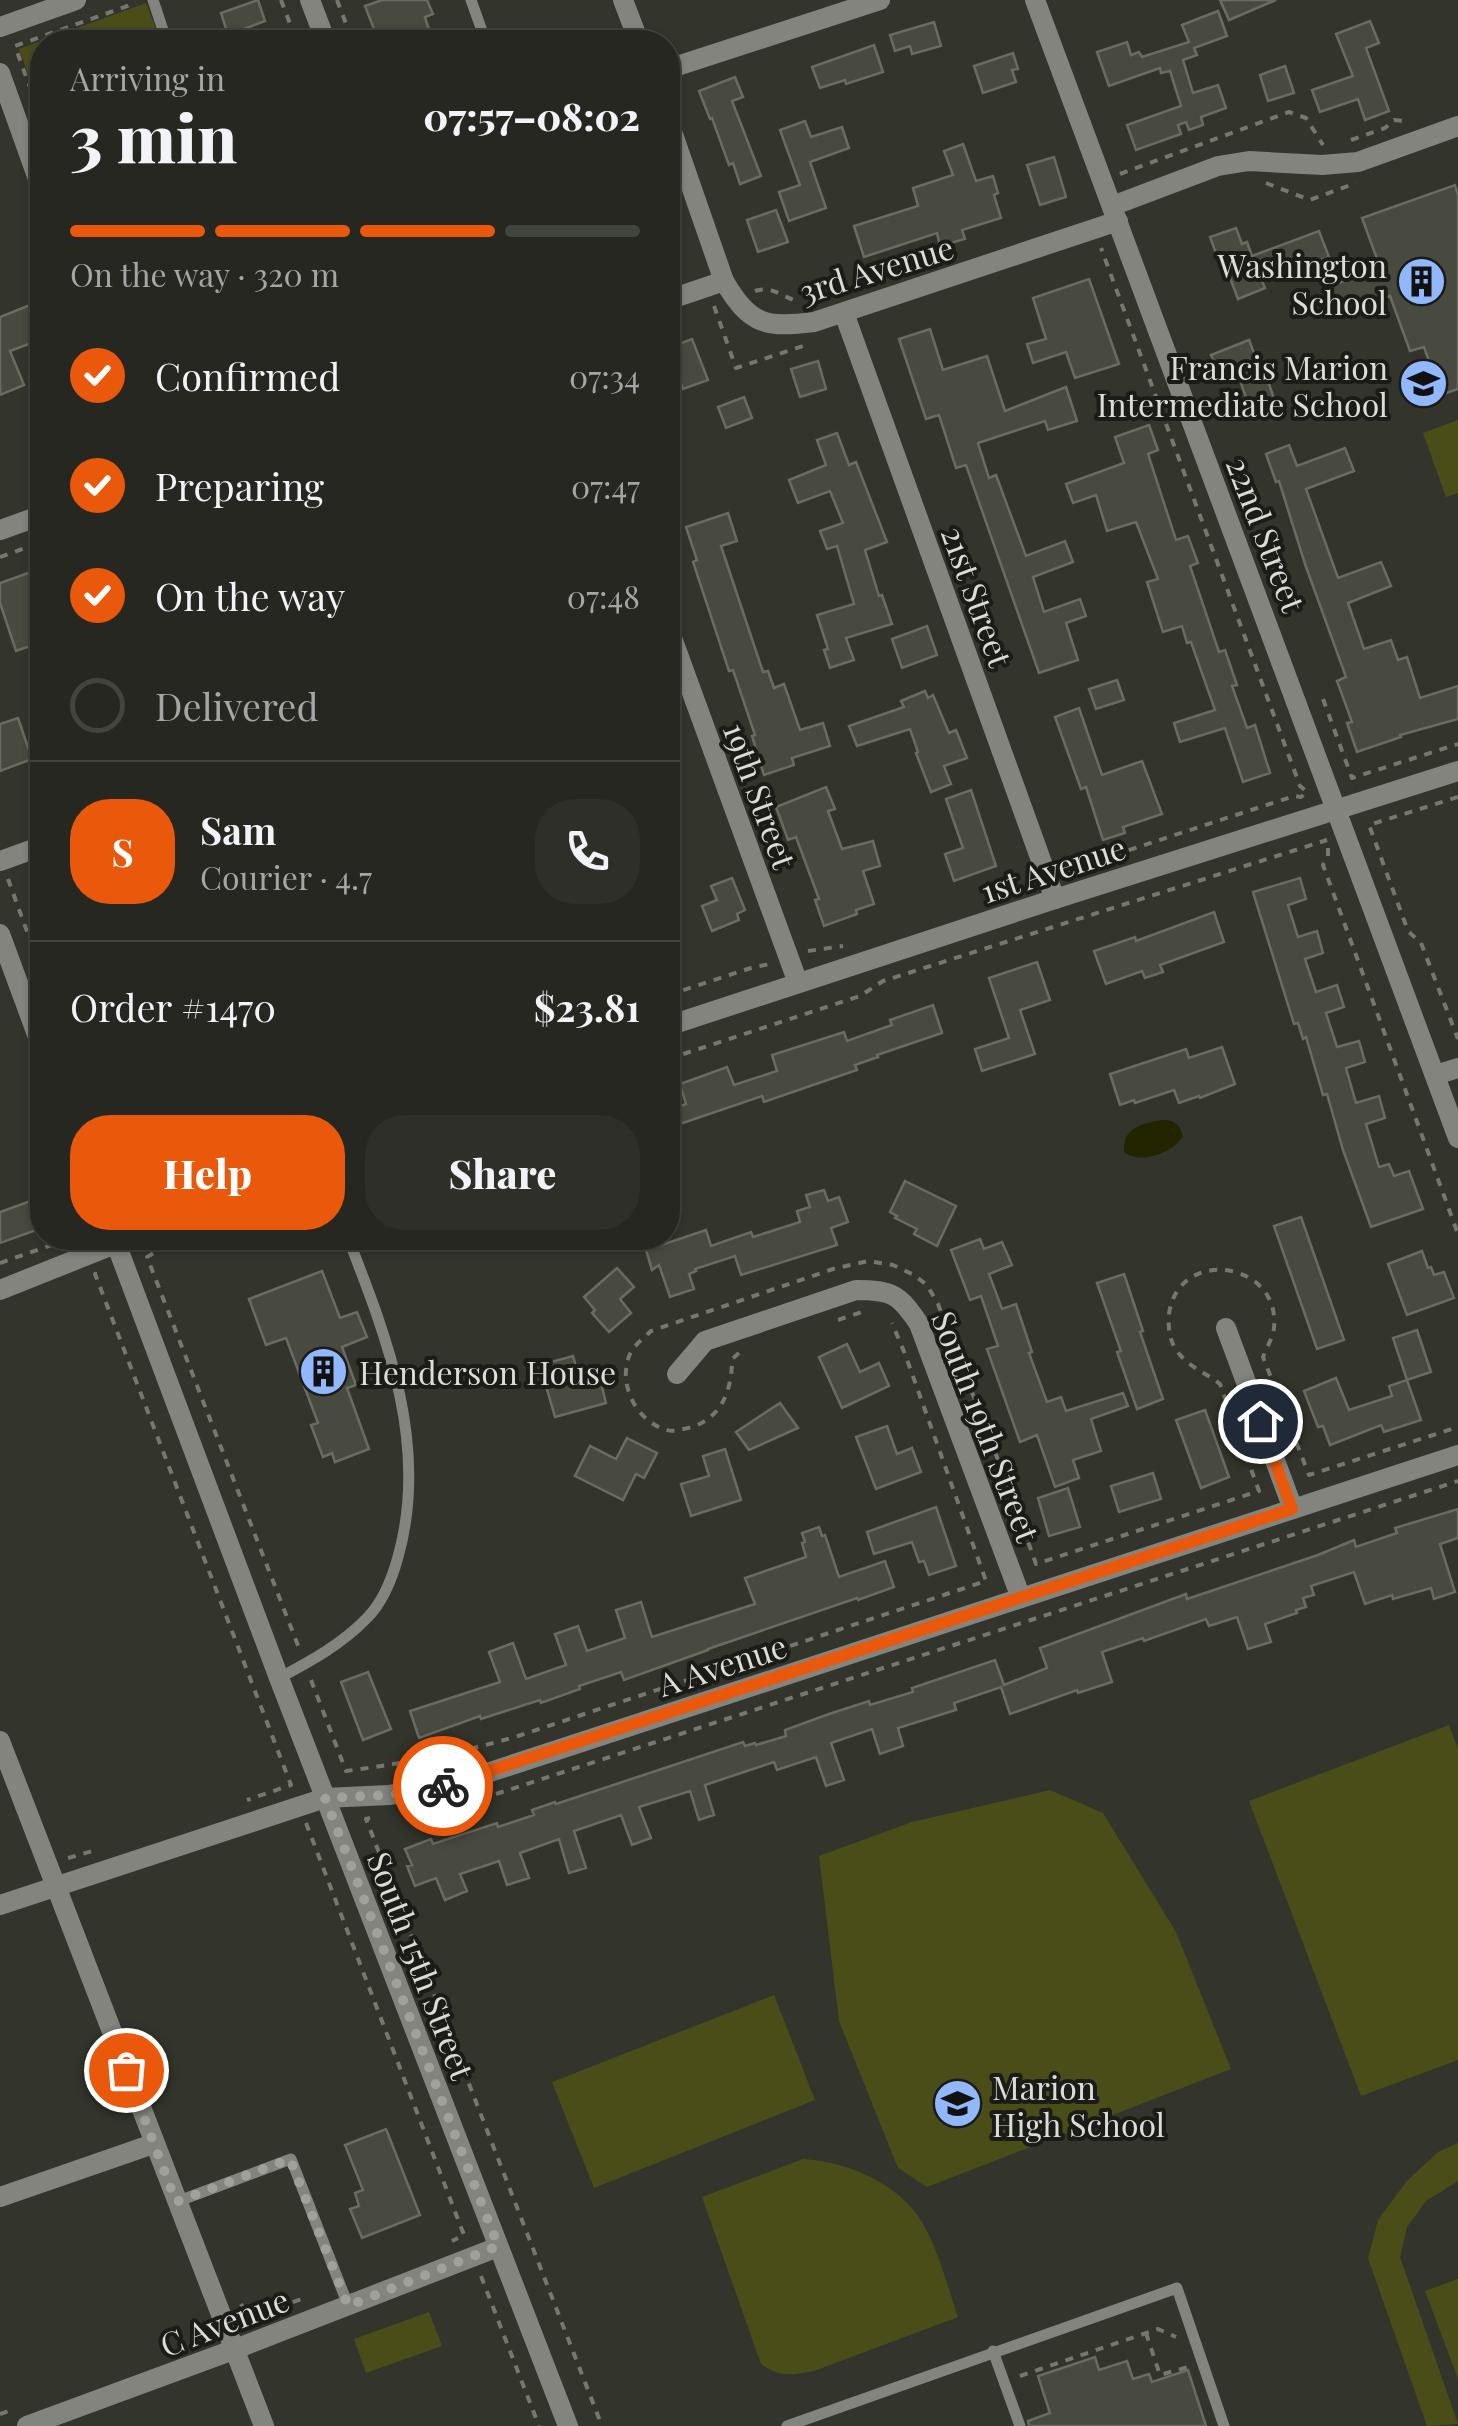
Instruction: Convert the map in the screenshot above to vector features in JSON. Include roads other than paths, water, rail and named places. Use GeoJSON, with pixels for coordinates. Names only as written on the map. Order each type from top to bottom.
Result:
{"type":"FeatureCollection","features":[{"type":"Feature","properties":{"kind":"street"},"geometry":{"type":"LineString","coordinates":[[0,27],[76,0]]}},
{"type":"Feature","properties":{"kind":"street"},"geometry":{"type":"LineString","coordinates":[[310,0],[321,30]]}},
{"type":"Feature","properties":{"kind":"street"},"geometry":{"type":"LineString","coordinates":[[623,0],[635,30]]}},
{"type":"Feature","properties":{"kind":"street"},"geometry":{"type":"LineString","coordinates":[[680,65],[880,0]]}},
{"type":"Feature","properties":{"kind":"street","name":"22nd Street"},"geometry":{"type":"LineString","coordinates":[[1036,0],[1458,1138]]}},
{"type":"Feature","properties":{"kind":"street"},"geometry":{"type":"LineString","coordinates":[[0,73],[30,157]]}},
{"type":"Feature","properties":{"kind":"street","name":"3rd Avenue"},"geometry":{"type":"LineString","coordinates":[[680,154],[724,281],[737,304],[756,320],[784,326],[844,313],[1115,214],[1218,166],[1249,161],[1322,165],[1358,162],[1458,126]]}},
{"type":"Feature","properties":{"kind":"street"},"geometry":{"type":"LineString","coordinates":[[680,296],[724,281]]}},
{"type":"Feature","properties":{"kind":"street","name":"21st Street"},"geometry":{"type":"LineString","coordinates":[[844,313],[1055,899]]}},
{"type":"Feature","properties":{"kind":"street"},"geometry":{"type":"LineString","coordinates":[[0,530],[30,519]]}},
{"type":"Feature","properties":{"kind":"street","name":"19th Street"},"geometry":{"type":"LineString","coordinates":[[680,660],[798,983]]}},
{"type":"Feature","properties":{"kind":"street","name":"1st Avenue"},"geometry":{"type":"LineString","coordinates":[[680,1022],[1458,771]]}},
{"type":"Feature","properties":{"kind":"street"},"geometry":{"type":"LineString","coordinates":[[1,861],[30,850]]}},
{"type":"Feature","properties":{"kind":"street"},"geometry":{"type":"LineString","coordinates":[[0,934],[8,980],[30,1024]]}},
{"type":"Feature","properties":{"kind":"street"},"geometry":{"type":"LineString","coordinates":[[1435,1075],[1458,1068]]}},
{"type":"Feature","properties":{"kind":"street"},"geometry":{"type":"LineString","coordinates":[[0,1290],[96,1250]]}},
{"type":"Feature","properties":{"kind":"street","name":"South 15th Street"},"geometry":{"type":"LineString","coordinates":[[124,1250],[279,1678],[568,2426]]}},
{"type":"Feature","properties":{"kind":"street","name":"South 19th Street"},"geometry":{"type":"LineString","coordinates":[[678,1374],[704,1341],[856,1290],[882,1290],[904,1302],[919,1324],[1020,1598]]}},
{"type":"Feature","properties":{"kind":"street"},"geometry":{"type":"LineString","coordinates":[[1226,1328],[1292,1509]]}},
{"type":"Feature","properties":{"kind":"street","name":"A Avenue"},"geometry":{"type":"LineString","coordinates":[[0,1906],[325,1798],[388,1795],[440,1787],[1458,1455]]}},
{"type":"Feature","properties":{"kind":"street"},"geometry":{"type":"LineString","coordinates":[[0,1741],[264,2426]]}},
{"type":"Feature","properties":{"kind":"street"},"geometry":{"type":"LineString","coordinates":[[0,2197],[154,2144]]}},
{"type":"Feature","properties":{"kind":"street","name":"C Avenue"},"geometry":{"type":"LineString","coordinates":[[26,2426],[234,2350],[498,2246]]}},
{"type":"Feature","properties":{"kind":"lane"},"geometry":{"type":"LineString","coordinates":[[149,0],[162,30]]}},
{"type":"Feature","properties":{"kind":"lane"},"geometry":{"type":"LineString","coordinates":[[470,0],[481,30]]}},
{"type":"Feature","properties":{"kind":"lane"},"geometry":{"type":"LineString","coordinates":[[279,1678],[324,1654],[370,1616],[392,1581],[407,1526],[409,1441],[394,1364],[352,1250]]}},
{"type":"Feature","properties":{"kind":"lane"},"geometry":{"type":"LineString","coordinates":[[176,2202],[290,2159],[348,2306]]}},
{"type":"Feature","properties":{"kind":"lane"},"geometry":{"type":"LineString","coordinates":[[786,2426],[1177,2288],[1224,2426]]}},
{"type":"Feature","properties":{"kind":"lane"},"geometry":{"type":"LineString","coordinates":[[993,2351],[1020,2426]]}},
{"type":"Feature","properties":{"kind":"place","name":"Washington School"},"geometry":{"type":"Point","coordinates":[1422,282]}},
{"type":"Feature","properties":{"kind":"place","name":"Francis Marion Intermediate School"},"geometry":{"type":"Point","coordinates":[1423,384]}},
{"type":"Feature","properties":{"kind":"place","name":"Henderson House"},"geometry":{"type":"Point","coordinates":[324,1371]}},
{"type":"Feature","properties":{"kind":"place","name":"Marion High School"},"geometry":{"type":"Point","coordinates":[957,2104]}}]}
